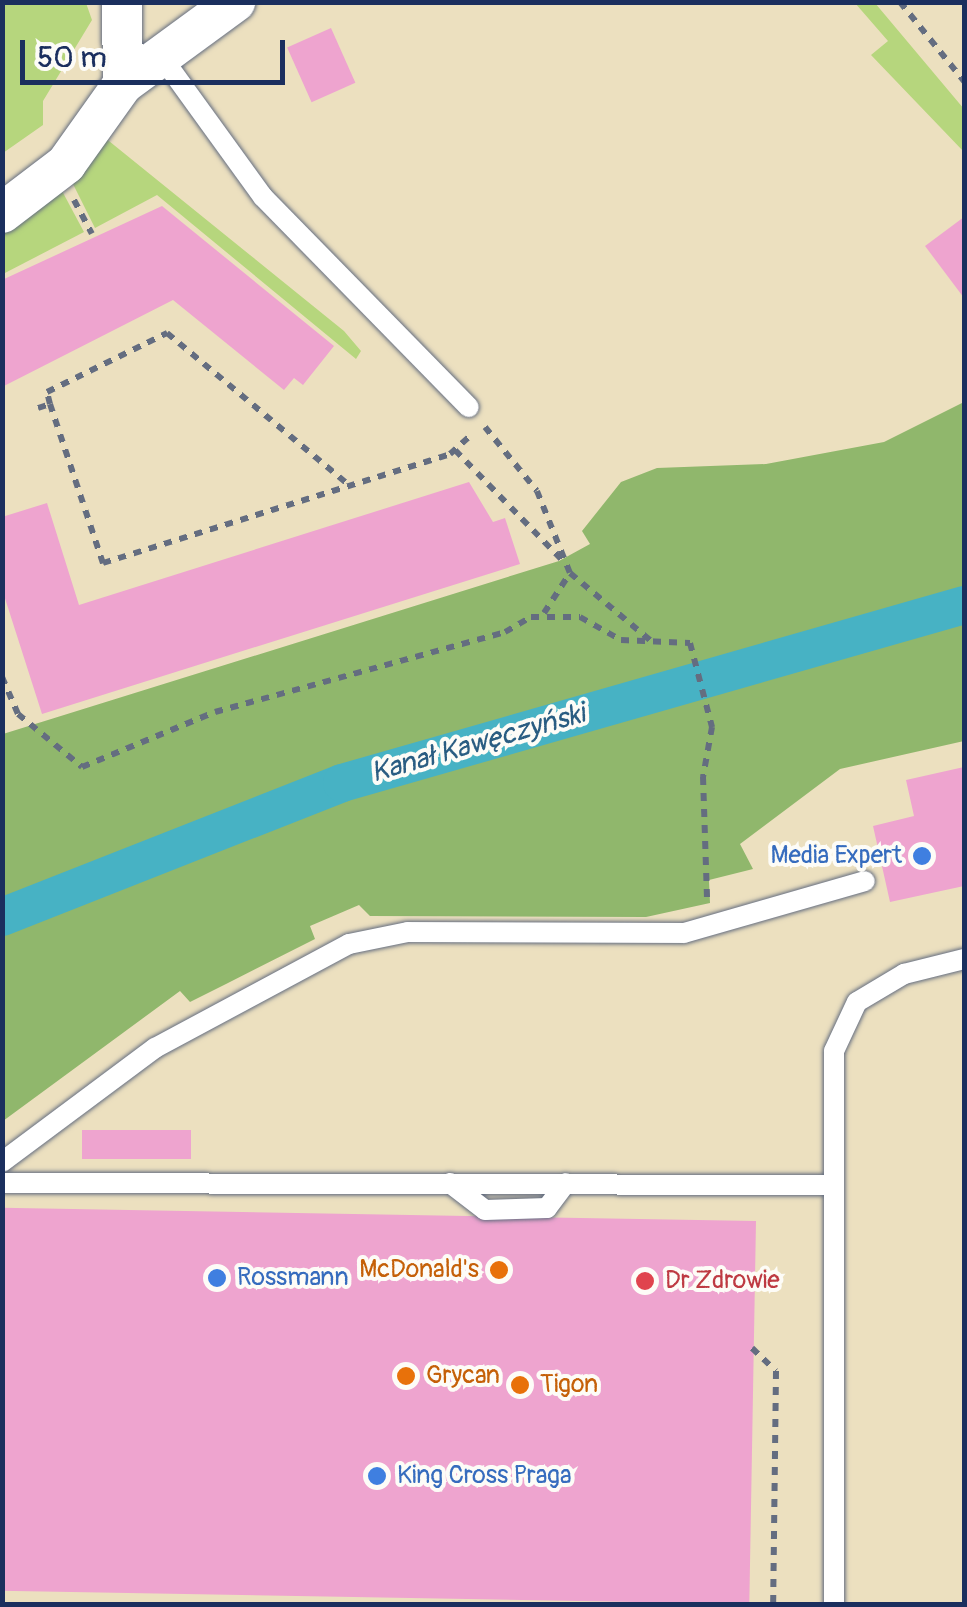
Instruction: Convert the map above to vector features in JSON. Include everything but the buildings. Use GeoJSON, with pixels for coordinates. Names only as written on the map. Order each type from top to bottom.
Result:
{"type":"FeatureCollection","features":[{"type":"Feature","properties":{"kind":"street"},"geometry":{"type":"LineString","coordinates":[[122,2],[123,84]]}},
{"type":"Feature","properties":{"kind":"street"},"geometry":{"type":"LineString","coordinates":[[2,213],[66,164],[123,84],[235,2]]}},
{"type":"Feature","properties":{"kind":"lane"},"geometry":{"type":"LineString","coordinates":[[161,56],[263,197],[469,406]]}},
{"type":"Feature","properties":{"kind":"lane"},"geometry":{"type":"LineString","coordinates":[[2,1162],[155,1048],[349,944],[408,932],[656,934],[712,925],[865,882]]}},
{"type":"Feature","properties":{"kind":"lane"},"geometry":{"type":"LineString","coordinates":[[834,1604],[830,1184],[839,1029],[857,1002],[904,974],[964,959]]}},
{"type":"Feature","properties":{"kind":"lane"},"geometry":{"type":"LineString","coordinates":[[2,1183],[830,1184]]}},
{"type":"Feature","properties":{"kind":"path"},"geometry":{"type":"LineString","coordinates":[[900,2],[964,81]]}},
{"type":"Feature","properties":{"kind":"path"},"geometry":{"type":"LineString","coordinates":[[349,486],[166,333],[48,392],[103,563],[349,486],[455,450],[483,424]]}},
{"type":"Feature","properties":{"kind":"path"},"geometry":{"type":"LineString","coordinates":[[38,408],[50,404]]}},
{"type":"Feature","properties":{"kind":"path"},"geometry":{"type":"LineString","coordinates":[[469,406],[537,491],[570,573],[652,642]]}},
{"type":"Feature","properties":{"kind":"path"},"geometry":{"type":"LineString","coordinates":[[455,450],[566,564]]}},
{"type":"Feature","properties":{"kind":"path"},"geometry":{"type":"LineString","coordinates":[[541,615],[570,573]]}},
{"type":"Feature","properties":{"kind":"path"},"geometry":{"type":"LineString","coordinates":[[2,677],[18,714],[82,767],[215,712],[541,615],[580,617],[620,640],[690,643],[706,684],[712,727],[703,876],[712,925]]}},
{"type":"Feature","properties":{"kind":"path"},"geometry":{"type":"LineString","coordinates":[[752,1348],[776,1371],[773,1604]]}},
{"type":"Feature","properties":{"kind":"green space"},"geometry":{"type":"Polygon","coordinates":[[[3,2],[86,3],[92,20],[43,101],[43,125],[3,153],[3,2]]]}},
{"type":"Feature","properties":{"kind":"green space"},"geometry":{"type":"Polygon","coordinates":[[[855,3],[875,3],[964,109],[964,152],[871,55],[888,41],[855,3]]]}},
{"type":"Feature","properties":{"kind":"green space"},"geometry":{"type":"Polygon","coordinates":[[[104,137],[344,331],[361,351],[356,359],[157,195],[95,228],[71,180],[104,137]]]}},
{"type":"Feature","properties":{"kind":"green space"},"geometry":{"type":"Polygon","coordinates":[[[61,189],[84,232],[3,274],[3,231],[61,189]]]}},
{"type":"Feature","properties":{"kind":"green space"},"geometry":{"type":"Polygon","coordinates":[[[964,402],[964,741],[840,769],[740,844],[753,869],[709,880],[710,903],[646,917],[370,916],[359,905],[310,926],[315,939],[190,1002],[180,991],[3,1121],[3,734],[559,561],[590,544],[582,531],[621,482],[657,468],[766,464],[884,442],[964,402]]]}},
{"type":"Feature","properties":{"kind":"waterway","name":"Kanał Kawęczyński"},"geometry":{"type":"LineString","coordinates":[[2,917],[342,783],[964,605]]}},
{"type":"Feature","properties":{"kind":"place","name":"Media Expert"},"geometry":{"type":"Point","coordinates":[922,856]}},
{"type":"Feature","properties":{"kind":"place","name":"McDonald's"},"geometry":{"type":"Point","coordinates":[499,1270]}},
{"type":"Feature","properties":{"kind":"place","name":"Rossmann"},"geometry":{"type":"Point","coordinates":[217,1278]}},
{"type":"Feature","properties":{"kind":"place","name":"Dr Zdrowie"},"geometry":{"type":"Point","coordinates":[645,1281]}},
{"type":"Feature","properties":{"kind":"place","name":"Grycan"},"geometry":{"type":"Point","coordinates":[406,1376]}},
{"type":"Feature","properties":{"kind":"place","name":"Tigon"},"geometry":{"type":"Point","coordinates":[520,1385]}},
{"type":"Feature","properties":{"kind":"place","name":"King Cross Praga"},"geometry":{"type":"Point","coordinates":[377,1476]}}]}
